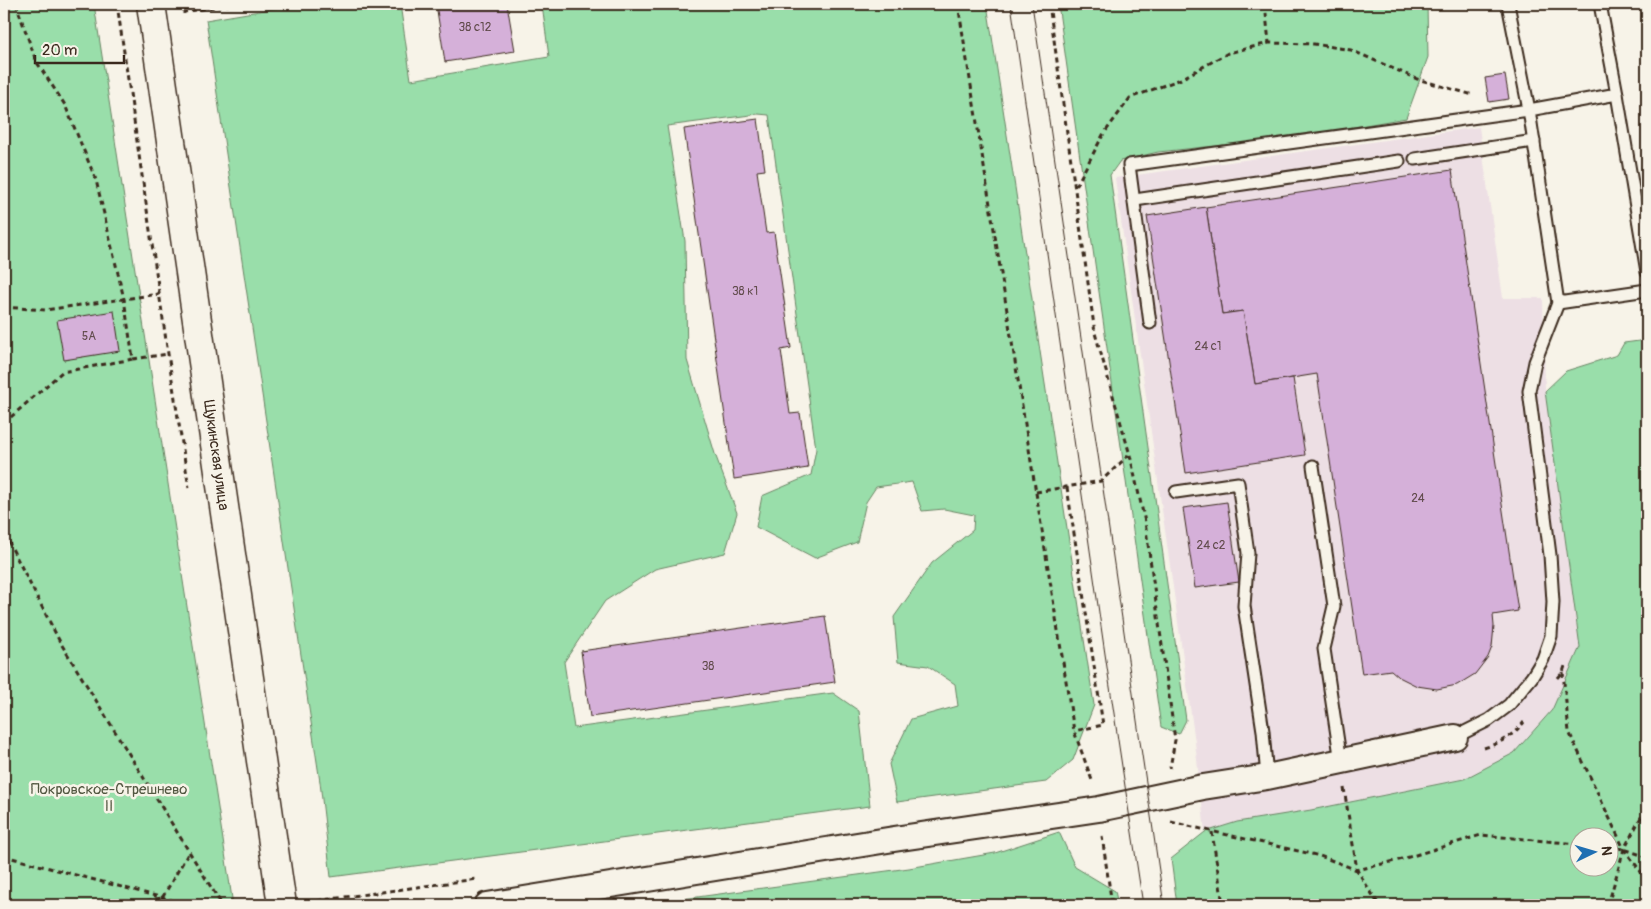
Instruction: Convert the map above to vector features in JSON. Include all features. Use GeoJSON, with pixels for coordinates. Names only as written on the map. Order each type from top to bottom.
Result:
{"type":"FeatureCollection","features":[{"type":"Feature","properties":{"kind":"main road","name":"Щукинская улица"},"geometry":{"type":"LineString","coordinates":[[152,4],[282,905]]}},
{"type":"Feature","properties":{"kind":"street"},"geometry":{"type":"LineString","coordinates":[[487,905],[1099,808],[1267,777],[1455,737]]}},
{"type":"Feature","properties":{"kind":"lane"},"geometry":{"type":"LineString","coordinates":[[1455,737],[1489,720],[1509,705],[1532,677],[1543,659],[1551,636],[1553,602],[1550,555],[1529,391],[1535,362],[1558,303],[1529,110],[1508,4]]}},
{"type":"Feature","properties":{"kind":"lane"},"geometry":{"type":"LineString","coordinates":[[1600,4],[1647,272]]}},
{"type":"Feature","properties":{"kind":"lane"},"geometry":{"type":"LineString","coordinates":[[1150,323],[1129,165],[1529,110],[1617,94]]}},
{"type":"Feature","properties":{"kind":"lane"},"geometry":{"type":"LineString","coordinates":[[1415,159],[1534,141]]}},
{"type":"Feature","properties":{"kind":"lane"},"geometry":{"type":"LineString","coordinates":[[1135,200],[1399,162]]}},
{"type":"Feature","properties":{"kind":"lane"},"geometry":{"type":"LineString","coordinates":[[1558,303],[1647,290]]}},
{"type":"Feature","properties":{"kind":"lane"},"geometry":{"type":"LineString","coordinates":[[1313,466],[1334,606],[1324,649],[1341,762]]}},
{"type":"Feature","properties":{"kind":"lane"},"geometry":{"type":"LineString","coordinates":[[1176,492],[1238,484],[1248,553],[1244,606],[1263,731],[1267,777]]}},
{"type":"Feature","properties":{"kind":"path"},"geometry":{"type":"LineString","coordinates":[[16,4],[36,62],[65,105],[96,180],[124,299],[133,359]]}},
{"type":"Feature","properties":{"kind":"path"},"geometry":{"type":"LineString","coordinates":[[185,22],[184,12],[232,4]]}},
{"type":"Feature","properties":{"kind":"path"},"geometry":{"type":"LineString","coordinates":[[958,4],[1074,731],[1095,788],[1112,905]]}},
{"type":"Feature","properties":{"kind":"path"},"geometry":{"type":"LineString","coordinates":[[1049,4],[1095,333],[1130,455],[1145,522],[1175,740],[1164,796],[1169,822],[1320,856],[1356,870],[1399,860],[1481,835],[1568,843]]}},
{"type":"Feature","properties":{"kind":"path"},"geometry":{"type":"LineString","coordinates":[[1266,4],[1269,43]]}},
{"type":"Feature","properties":{"kind":"path"},"geometry":{"type":"LineString","coordinates":[[1076,187],[1103,135],[1130,98],[1181,79],[1228,53],[1269,43],[1314,44],[1352,50],[1417,79],[1469,93],[1478,99],[1489,115]]}},
{"type":"Feature","properties":{"kind":"path"},"geometry":{"type":"LineString","coordinates":[[4,307],[45,310],[159,294]]}},
{"type":"Feature","properties":{"kind":"path"},"geometry":{"type":"LineString","coordinates":[[4,423],[62,372],[168,354]]}},
{"type":"Feature","properties":{"kind":"path"},"geometry":{"type":"LineString","coordinates":[[1036,492],[1101,481],[1130,455]]}},
{"type":"Feature","properties":{"kind":"path"},"geometry":{"type":"LineString","coordinates":[[1067,487],[1103,725],[1074,731]]}},
{"type":"Feature","properties":{"kind":"path"},"geometry":{"type":"LineString","coordinates":[[4,533],[60,642],[222,905]]}},
{"type":"Feature","properties":{"kind":"path"},"geometry":{"type":"LineString","coordinates":[[1563,672],[1568,732],[1624,849],[1647,880]]}},
{"type":"Feature","properties":{"kind":"path"},"geometry":{"type":"LineString","coordinates":[[1341,762],[1356,870],[1379,905]]}},
{"type":"Feature","properties":{"kind":"path"},"geometry":{"type":"LineString","coordinates":[[1608,905],[1624,849],[1647,806]]}},
{"type":"Feature","properties":{"kind":"path"},"geometry":{"type":"LineString","coordinates":[[1212,832],[1223,905]]}},
{"type":"Feature","properties":{"kind":"path"},"geometry":{"type":"LineString","coordinates":[[1618,848],[1647,857]]}},
{"type":"Feature","properties":{"kind":"path"},"geometry":{"type":"LineString","coordinates":[[158,905],[189,851]]}},
{"type":"Feature","properties":{"kind":"path"},"geometry":{"type":"LineString","coordinates":[[4,856],[190,905]]}},
{"type":"Feature","properties":{"kind":"path"},"geometry":{"type":"LineString","coordinates":[[312,892],[314,905]]}},
{"type":"Feature","properties":{"kind":"path"},"geometry":{"type":"LineString","coordinates":[[129,905],[162,898]]}},
{"type":"Feature","properties":{"kind":"shaded area"},"geometry":{"type":"Polygon","coordinates":[[[1479,127],[1503,298],[1543,298],[1545,391],[1580,648],[1552,710],[1514,753],[1464,779],[1311,810],[1237,822],[1205,832],[1195,742],[1115,178],[1479,127]]]}},
{"type":"Feature","properties":{"kind":"green space","name":"Покровское-Стрешнево II"},"geometry":{"type":"Polygon","coordinates":[[[4,4],[94,4],[233,905],[4,905],[4,4]]]}},
{"type":"Feature","properties":{"kind":"green space"},"geometry":{"type":"Polygon","coordinates":[[[301,4],[400,4],[411,80],[549,57],[542,4],[987,4],[1094,705],[1073,760],[1046,782],[897,802],[889,764],[911,719],[958,706],[955,684],[928,666],[898,662],[894,617],[932,563],[973,530],[974,515],[944,509],[922,511],[912,482],[876,487],[866,502],[857,542],[815,558],[756,527],[762,496],[811,475],[816,449],[769,115],[758,114],[667,126],[685,241],[687,360],[715,454],[737,513],[725,553],[655,569],[605,601],[564,662],[574,728],[833,693],[859,711],[870,806],[331,877],[320,782],[206,20],[301,4]]]}},
{"type":"Feature","properties":{"kind":"green space"},"geometry":{"type":"Polygon","coordinates":[[[1058,4],[1427,4],[1428,57],[1406,118],[1290,138],[1158,152],[1120,161],[1110,175],[1186,720],[1179,734],[1161,727],[1058,4]]]}},
{"type":"Feature","properties":{"kind":"green space"},"geometry":{"type":"Polygon","coordinates":[[[1647,340],[1647,905],[1177,905],[1171,859],[1205,832],[1237,822],[1311,810],[1464,779],[1514,753],[1552,710],[1580,647],[1545,391],[1566,371],[1617,355],[1624,343],[1647,340]]]}},
{"type":"Feature","properties":{"kind":"green space"},"geometry":{"type":"Polygon","coordinates":[[[1059,832],[1075,867],[1115,891],[1118,905],[639,905],[909,868],[995,853],[1059,832]]]}},
{"type":"Feature","properties":{"kind":"building"},"geometry":{"type":"Polygon","coordinates":[[[436,4],[507,4],[515,51],[445,62],[436,4]]]}},
{"type":"Feature","properties":{"kind":"building"},"geometry":{"type":"Polygon","coordinates":[[[1505,75],[1509,99],[1489,102],[1485,78],[1505,75]]]}},
{"type":"Feature","properties":{"kind":"building"},"geometry":{"type":"Polygon","coordinates":[[[758,119],[765,170],[757,171],[766,233],[774,232],[791,348],[781,350],[790,414],[800,413],[808,468],[734,479],[684,129],[758,119]]]}},
{"type":"Feature","properties":{"kind":"building"},"geometry":{"type":"Polygon","coordinates":[[[1452,170],[1518,611],[1493,615],[1492,647],[1488,657],[1475,674],[1457,685],[1437,689],[1417,686],[1399,677],[1391,670],[1362,674],[1317,374],[1255,384],[1243,311],[1222,314],[1206,207],[1452,170]]]}},
{"type":"Feature","properties":{"kind":"building"},"geometry":{"type":"Polygon","coordinates":[[[1206,207],[1222,314],[1243,311],[1255,384],[1293,378],[1305,455],[1186,473],[1147,216],[1206,207]]]}},
{"type":"Feature","properties":{"kind":"building"},"geometry":{"type":"Polygon","coordinates":[[[114,311],[120,351],[64,360],[57,320],[114,311]]]}},
{"type":"Feature","properties":{"kind":"building"},"geometry":{"type":"Polygon","coordinates":[[[1227,502],[1239,582],[1195,588],[1183,508],[1227,502]]]}},
{"type":"Feature","properties":{"kind":"building"},"geometry":{"type":"Polygon","coordinates":[[[825,616],[835,682],[590,717],[581,651],[825,616]]]}},
{"type":"Feature","properties":{"kind":"tram line"},"geometry":{"type":"LineString","coordinates":[[1011,4],[1143,905]]}},
{"type":"Feature","properties":{"kind":"tram line"},"geometry":{"type":"LineString","coordinates":[[1032,4],[1164,905]]}}]}
